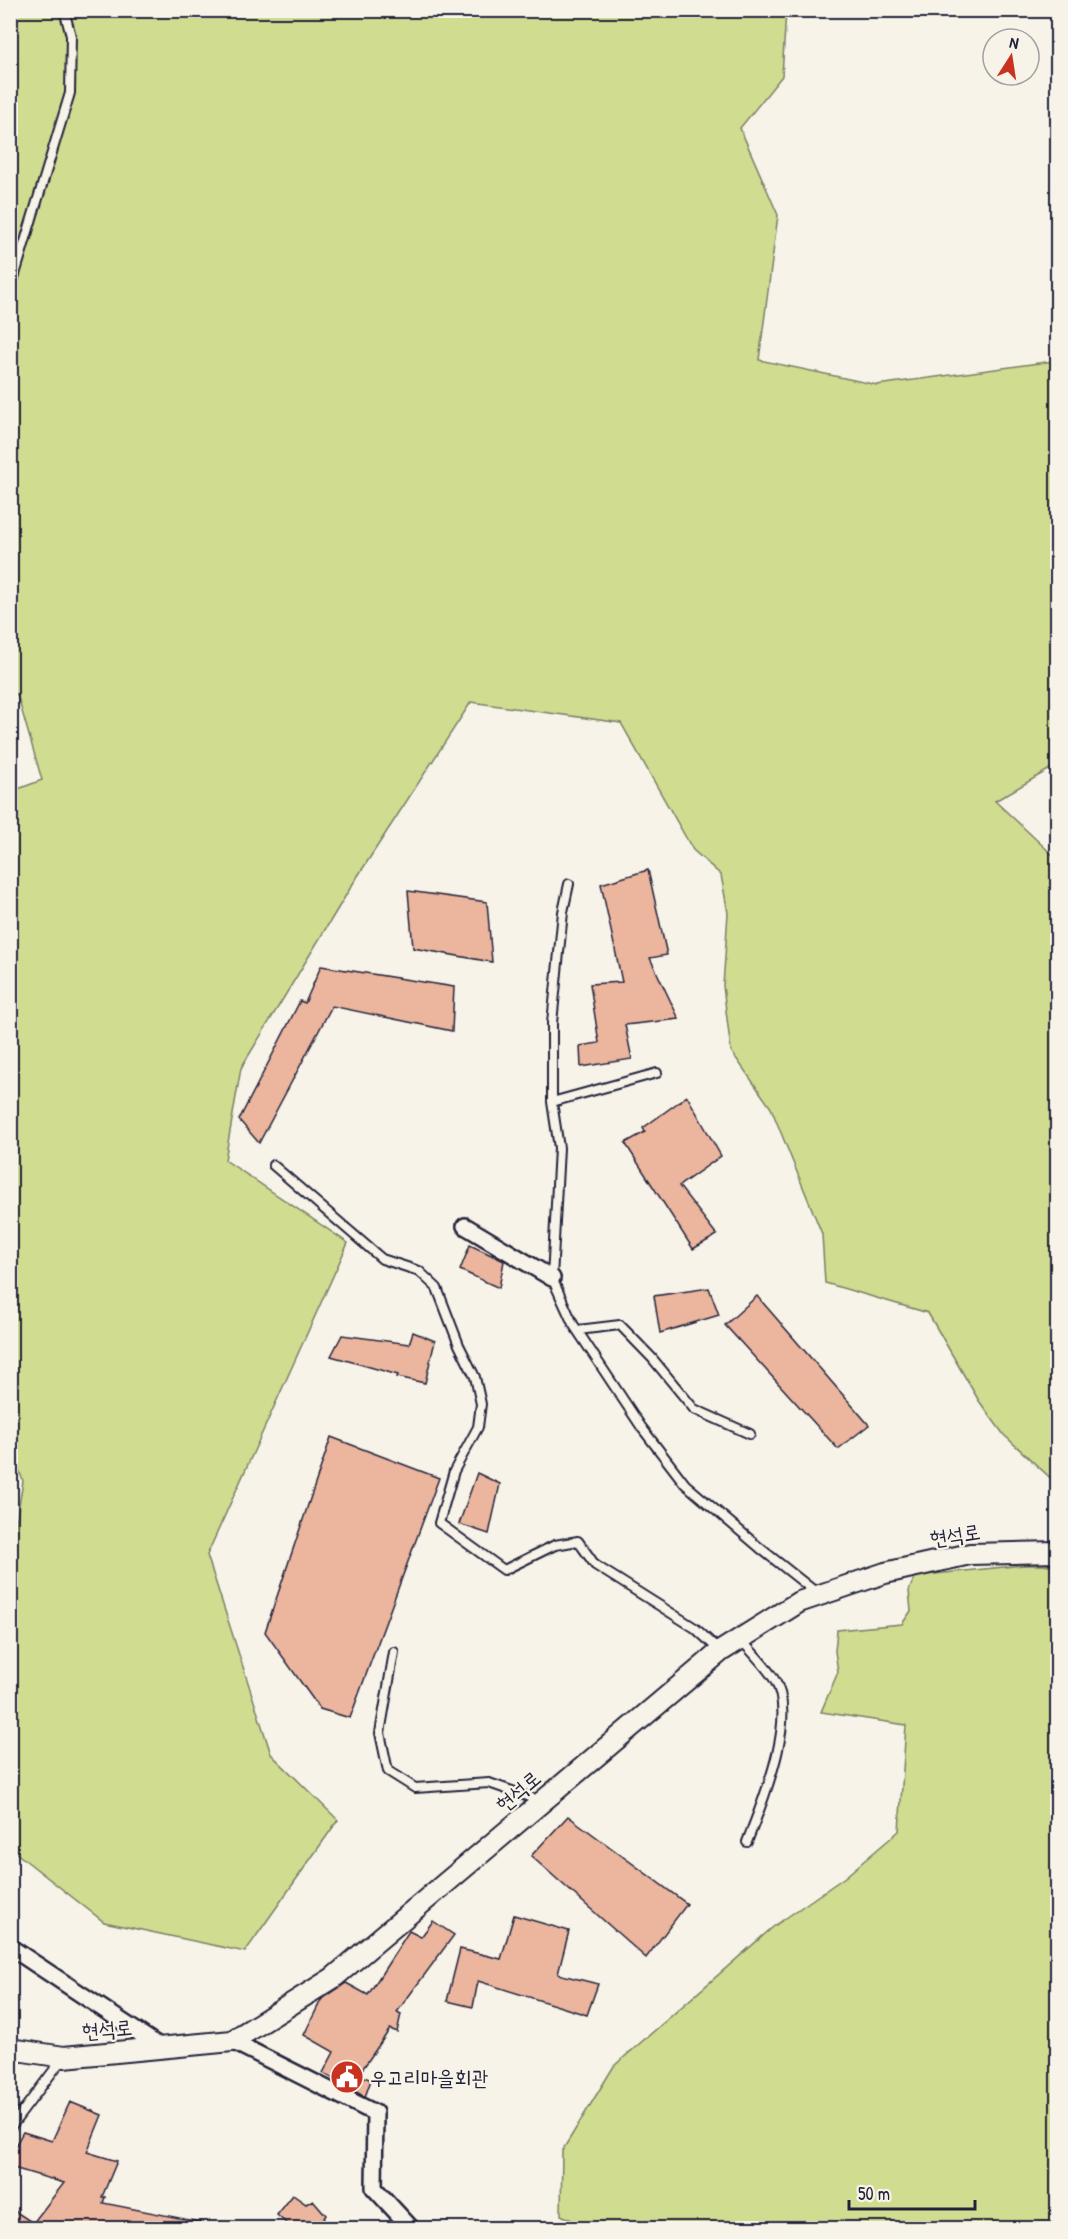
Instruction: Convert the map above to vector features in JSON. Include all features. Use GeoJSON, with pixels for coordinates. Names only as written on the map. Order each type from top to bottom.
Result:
{"type":"FeatureCollection","features":[{"type":"Feature","properties":{"kind":"street"},"geometry":{"type":"LineString","coordinates":[[465,1226],[552,1278]]}},
{"type":"Feature","properties":{"kind":"street","name":"현석로"},"geometry":{"type":"LineString","coordinates":[[10,2049],[64,2057],[232,2041],[333,1978],[721,1651],[799,1602],[885,1572],[970,1554],[1058,1552]]}},
{"type":"Feature","properties":{"kind":"street"},"geometry":{"type":"LineString","coordinates":[[10,1947],[162,2048]]}},
{"type":"Feature","properties":{"kind":"street"},"geometry":{"type":"LineString","coordinates":[[232,2041],[375,2114],[374,2188],[411,2229]]}},
{"type":"Feature","properties":{"kind":"lane"},"geometry":{"type":"LineString","coordinates":[[10,291],[70,93],[71,36],[64,10]]}},
{"type":"Feature","properties":{"kind":"lane"},"geometry":{"type":"LineString","coordinates":[[569,885],[563,912],[552,1023],[552,1102],[559,1148],[552,1278],[578,1330],[642,1428],[685,1484],[819,1595]]}},
{"type":"Feature","properties":{"kind":"lane"},"geometry":{"type":"LineString","coordinates":[[552,1102],[657,1073]]}},
{"type":"Feature","properties":{"kind":"lane"},"geometry":{"type":"LineString","coordinates":[[273,1166],[382,1259],[419,1271],[437,1288],[459,1345],[475,1377],[481,1404],[478,1427],[454,1471],[439,1524],[504,1570],[555,1545],[578,1541],[596,1565],[695,1628],[721,1651]]}},
{"type":"Feature","properties":{"kind":"lane"},"geometry":{"type":"LineString","coordinates":[[578,1330],[620,1325],[652,1358],[693,1408],[750,1434]]}},
{"type":"Feature","properties":{"kind":"lane"},"geometry":{"type":"LineString","coordinates":[[740,1639],[776,1680],[784,1714],[771,1779],[747,1842]]}},
{"type":"Feature","properties":{"kind":"lane"},"geometry":{"type":"LineString","coordinates":[[394,1652],[380,1733],[388,1771],[415,1788],[489,1783],[543,1801]]}},
{"type":"Feature","properties":{"kind":"lane"},"geometry":{"type":"LineString","coordinates":[[10,2128],[64,2057]]}},
{"type":"Feature","properties":{"kind":"green space"},"geometry":{"type":"Polygon","coordinates":[[[11,11],[786,11],[782,76],[740,128],[778,215],[759,360],[877,385],[1057,359],[1057,765],[995,801],[1057,859],[1057,1484],[1004,1435],[979,1401],[928,1313],[825,1283],[822,1234],[771,1108],[731,1051],[723,986],[728,913],[721,875],[693,850],[621,723],[471,702],[354,882],[241,1068],[225,1160],[348,1243],[207,1555],[271,1754],[338,1820],[245,1952],[104,1922],[11,1849],[10,1560],[23,1481],[10,1445],[10,792],[42,780],[17,694],[11,695],[11,11]]]}},
{"type":"Feature","properties":{"kind":"green space"},"geometry":{"type":"Polygon","coordinates":[[[1024,1565],[1057,1565],[1057,2228],[588,2228],[561,2215],[562,2151],[614,2066],[773,1927],[845,1877],[899,1831],[906,1725],[821,1712],[838,1672],[835,1651],[837,1630],[902,1624],[911,1611],[909,1591],[915,1576],[1024,1565]]]}},
{"type":"Feature","properties":{"kind":"building"},"geometry":{"type":"Polygon","coordinates":[[[648,870],[667,955],[650,958],[679,1019],[625,1025],[632,1059],[581,1067],[580,1046],[599,1043],[590,984],[622,982],[601,884],[648,870]]]}},
{"type":"Feature","properties":{"kind":"building"},"geometry":{"type":"Polygon","coordinates":[[[408,891],[487,902],[492,962],[413,948],[408,891]]]}},
{"type":"Feature","properties":{"kind":"building"},"geometry":{"type":"Polygon","coordinates":[[[321,966],[454,987],[452,1031],[332,1006],[259,1143],[239,1120],[300,1001],[305,1003],[321,966]]]}},
{"type":"Feature","properties":{"kind":"building"},"geometry":{"type":"Polygon","coordinates":[[[687,1096],[721,1156],[679,1186],[717,1235],[693,1249],[625,1143],[645,1132],[643,1128],[687,1096]]]}},
{"type":"Feature","properties":{"kind":"building"},"geometry":{"type":"Polygon","coordinates":[[[470,1245],[504,1261],[499,1288],[460,1270],[470,1245]]]}},
{"type":"Feature","properties":{"kind":"building"},"geometry":{"type":"Polygon","coordinates":[[[709,1288],[719,1315],[660,1333],[654,1296],[709,1288]]]}},
{"type":"Feature","properties":{"kind":"building"},"geometry":{"type":"Polygon","coordinates":[[[757,1296],[869,1425],[838,1449],[725,1325],[757,1296]]]}},
{"type":"Feature","properties":{"kind":"building"},"geometry":{"type":"Polygon","coordinates":[[[413,1332],[435,1341],[425,1383],[397,1377],[398,1375],[331,1356],[342,1335],[409,1344],[413,1332]]]}},
{"type":"Feature","properties":{"kind":"building"},"geometry":{"type":"Polygon","coordinates":[[[331,1437],[439,1478],[350,1718],[320,1709],[265,1632],[331,1437]]]}},
{"type":"Feature","properties":{"kind":"building"},"geometry":{"type":"Polygon","coordinates":[[[477,1473],[500,1484],[489,1534],[459,1524],[477,1473]]]}},
{"type":"Feature","properties":{"kind":"building"},"geometry":{"type":"Polygon","coordinates":[[[568,1816],[687,1904],[646,1958],[531,1856],[568,1816]]]}},
{"type":"Feature","properties":{"kind":"building"},"geometry":{"type":"Polygon","coordinates":[[[514,1915],[569,1931],[558,1974],[598,1984],[587,2015],[478,1981],[473,2007],[447,2001],[460,1949],[501,1959],[514,1915]]]}},
{"type":"Feature","properties":{"kind":"building"},"geometry":{"type":"Polygon","coordinates":[[[433,1921],[454,1935],[397,2012],[401,2014],[397,2032],[390,2029],[359,2074],[371,2080],[365,2097],[323,2073],[334,2052],[304,2035],[321,2000],[346,1983],[368,1995],[409,1931],[421,1937],[433,1921]]]}},
{"type":"Feature","properties":{"kind":"building"},"geometry":{"type":"Polygon","coordinates":[[[70,2102],[102,2115],[87,2152],[117,2161],[102,2197],[105,2197],[103,2203],[200,2222],[199,2229],[10,2229],[10,2208],[33,2223],[64,2183],[10,2167],[10,2155],[23,2132],[52,2141],[70,2102]]]}},
{"type":"Feature","properties":{"kind":"building"},"geometry":{"type":"Polygon","coordinates":[[[293,2195],[306,2204],[313,2200],[326,2215],[317,2229],[293,2229],[277,2215],[293,2195]]]}},
{"type":"Feature","properties":{"kind":"place","name":"우고리마을회관"},"geometry":{"type":"Point","coordinates":[347,2077]}}]}
